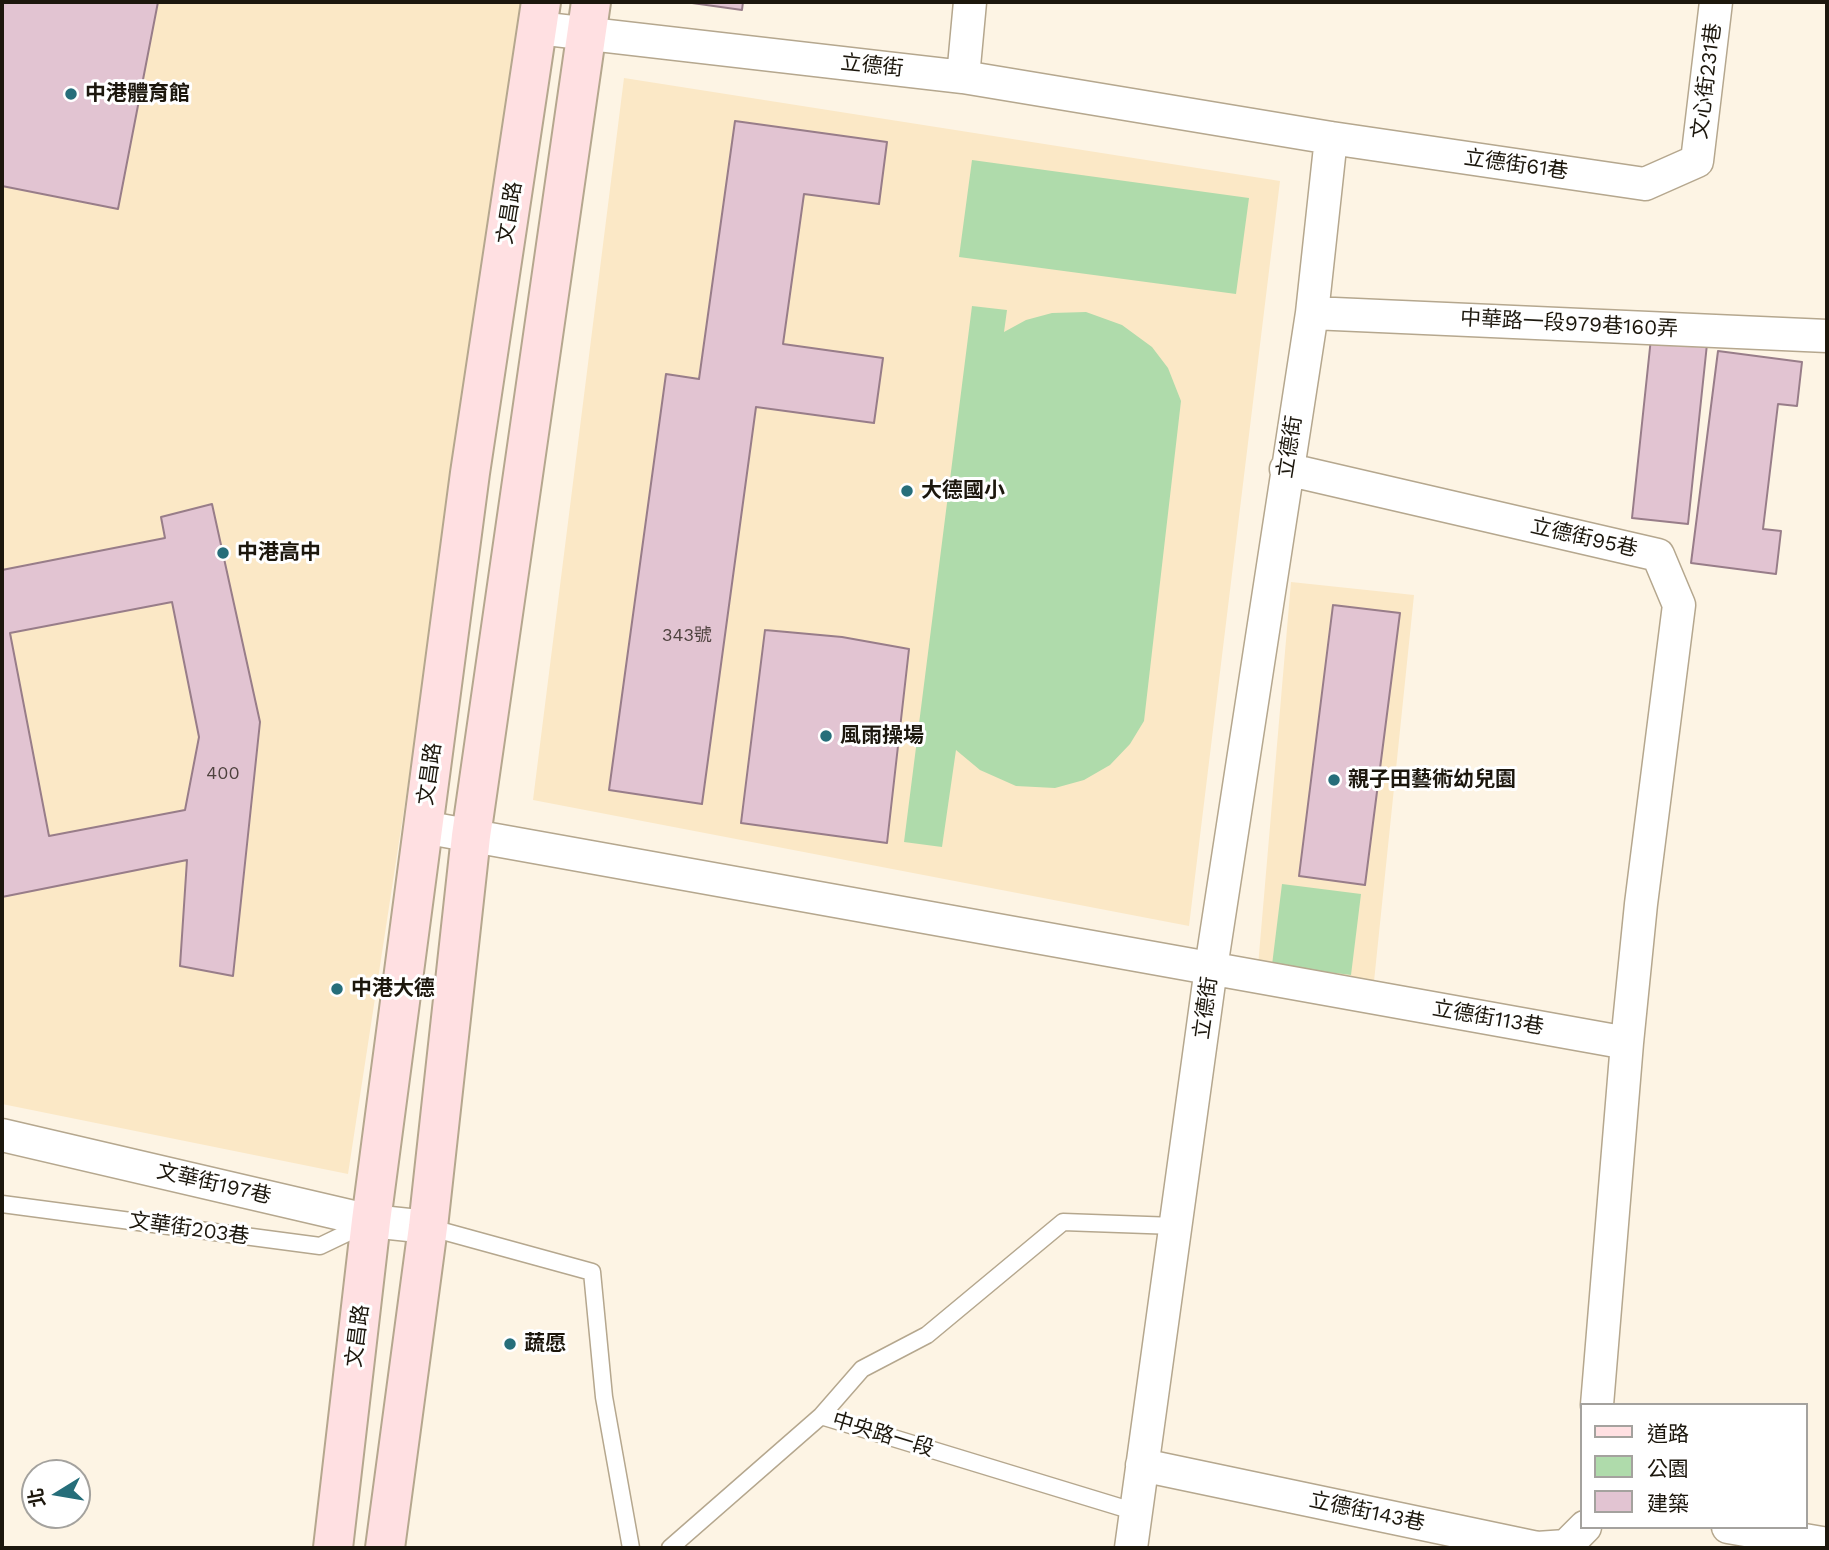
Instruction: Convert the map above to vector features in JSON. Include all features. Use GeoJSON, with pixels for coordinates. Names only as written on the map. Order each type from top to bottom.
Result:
{"type":"FeatureCollection","features":[{"type":"Feature","properties":{"kind":"street"},"geometry":{"type":"LineString","coordinates":[[962,77],[970,2]]}},
{"type":"Feature","properties":{"kind":"street","name":"文心街231巷"},"geometry":{"type":"LineString","coordinates":[[1697,161],[1716,2]]}},
{"type":"Feature","properties":{"kind":"street","name":"立德街"},"geometry":{"type":"LineString","coordinates":[[540,15],[589,18],[1331,138],[1312,313],[1211,968],[1131,1548]]}},
{"type":"Feature","properties":{"kind":"street","name":"文昌路"},"geometry":{"type":"LineString","coordinates":[[333,1548],[371,1221],[470,472],[540,15]]}},
{"type":"Feature","properties":{"kind":"street"},"geometry":{"type":"LineString","coordinates":[[385,1548],[428,1227],[471,836],[589,18]]}},
{"type":"Feature","properties":{"kind":"street","name":"立德街61巷"},"geometry":{"type":"LineString","coordinates":[[1331,138],[1645,184],[1697,161]]}},
{"type":"Feature","properties":{"kind":"street","name":"中華路一段979巷160弄"},"geometry":{"type":"LineString","coordinates":[[1312,313],[1827,336]]}},
{"type":"Feature","properties":{"kind":"street","name":"立德街95巷"},"geometry":{"type":"LineString","coordinates":[[1286,469],[1658,555],[1679,605],[1641,904],[1627,1043]]}},
{"type":"Feature","properties":{"kind":"street","name":"立德街113巷"},"geometry":{"type":"LineString","coordinates":[[423,827],[1627,1043]]}},
{"type":"Feature","properties":{"kind":"street"},"geometry":{"type":"LineString","coordinates":[[1597,1403],[1627,1043]]}},
{"type":"Feature","properties":{"kind":"street","name":"文華街197巷"},"geometry":{"type":"LineString","coordinates":[[2,1135],[371,1221],[428,1227]]}},
{"type":"Feature","properties":{"kind":"street","name":"立德街143巷"},"geometry":{"type":"LineString","coordinates":[[1142,1465],[1537,1548],[1566,1546],[1583,1529]]}},
{"type":"Feature","properties":{"kind":"street"},"geometry":{"type":"LineString","coordinates":[[1740,1529],[1827,1544]]}},
{"type":"Feature","properties":{"kind":"lane","name":"文華街203巷"},"geometry":{"type":"LineString","coordinates":[[2,1204],[320,1246],[371,1221]]}},
{"type":"Feature","properties":{"kind":"lane"},"geometry":{"type":"LineString","coordinates":[[821,1416],[862,1369],[927,1335],[1063,1223],[1175,1226]]}},
{"type":"Feature","properties":{"kind":"lane"},"geometry":{"type":"LineString","coordinates":[[428,1227],[592,1272],[604,1397],[631,1548]]}},
{"type":"Feature","properties":{"kind":"lane","name":"中央路一段"},"geometry":{"type":"LineString","coordinates":[[670,1548],[821,1416],[1136,1512]]}},
{"type":"Feature","properties":{"kind":"shaded area","name":"中港高中"},"geometry":{"type":"Polygon","coordinates":[[[2,2],[528,2],[348,1174],[2,1104],[2,2]]]}},
{"type":"Feature","properties":{"kind":"shaded area","name":"大德國小"},"geometry":{"type":"Polygon","coordinates":[[[624,78],[1280,181],[1189,926],[533,800],[624,78]]]}},
{"type":"Feature","properties":{"kind":"shaded area","name":"親子田藝術幼兒園"},"geometry":{"type":"Polygon","coordinates":[[[1291,582],[1414,595],[1373,991],[1258,966],[1291,582]]]}},
{"type":"Feature","properties":{"kind":"green space"},"geometry":{"type":"Polygon","coordinates":[[[972,160],[1249,198],[1236,294],[959,257],[972,160]]]}},
{"type":"Feature","properties":{"kind":"green space"},"geometry":{"type":"Polygon","coordinates":[[[972,306],[1007,310],[1004,332],[1026,320],[1052,313],[1086,312],[1122,325],[1152,347],[1168,368],[1181,401],[1144,721],[1130,744],[1110,765],[1084,780],[1055,788],[1016,786],[980,770],[956,750],[942,847],[904,842],[972,306]]]}},
{"type":"Feature","properties":{"kind":"green space"},"geometry":{"type":"Polygon","coordinates":[[[1282,884],[1361,894],[1351,975],[1272,965],[1282,884]]]}},
{"type":"Feature","properties":{"kind":"building","name":"中港體育館"},"geometry":{"type":"Polygon","coordinates":[[[2,2],[158,2],[118,209],[2,186],[2,2]]]}},
{"type":"Feature","properties":{"kind":"building"},"geometry":{"type":"Polygon","coordinates":[[[685,2],[743,2],[742,10],[685,2]]]}},
{"type":"Feature","properties":{"kind":"building"},"geometry":{"type":"Polygon","coordinates":[[[735,121],[887,142],[879,204],[804,194],[783,344],[883,358],[874,423],[756,407],[702,804],[609,790],[666,374],[699,379],[735,121]]]}},
{"type":"Feature","properties":{"kind":"building"},"geometry":{"type":"Polygon","coordinates":[[[1651,338],[1707,344],[1688,524],[1632,518],[1651,338]]]}},
{"type":"Feature","properties":{"kind":"building"},"geometry":{"type":"Polygon","coordinates":[[[1718,351],[1802,362],[1797,406],[1778,404],[1763,529],[1781,531],[1776,574],[1691,563],[1718,351]]]}},
{"type":"Feature","properties":{"kind":"building"},"geometry":{"type":"Polygon","coordinates":[[[212,504],[260,722],[233,976],[180,966],[187,860],[2,897],[2,570],[165,538],[161,517],[212,504]],[[172,602],[10,633],[49,836],[185,810],[199,737],[172,602]]]}},
{"type":"Feature","properties":{"kind":"building"},"geometry":{"type":"Polygon","coordinates":[[[1333,605],[1400,613],[1365,885],[1299,876],[1333,605]]]}},
{"type":"Feature","properties":{"kind":"building","name":"風雨操場"},"geometry":{"type":"Polygon","coordinates":[[[765,630],[842,637],[909,649],[887,843],[741,823],[765,630]]]}},
{"type":"Feature","properties":{"kind":"place","name":"中港體育館"},"geometry":{"type":"Point","coordinates":[71,94]}},
{"type":"Feature","properties":{"kind":"place","name":"大德國小"},"geometry":{"type":"Point","coordinates":[907,491]}},
{"type":"Feature","properties":{"kind":"place","name":"中港高中"},"geometry":{"type":"Point","coordinates":[223,553]}},
{"type":"Feature","properties":{"kind":"place","name":"風雨操場"},"geometry":{"type":"Point","coordinates":[826,736]}},
{"type":"Feature","properties":{"kind":"place","name":"親子田藝術幼兒園"},"geometry":{"type":"Point","coordinates":[1334,780]}},
{"type":"Feature","properties":{"kind":"place","name":"中港大德"},"geometry":{"type":"Point","coordinates":[337,989]}},
{"type":"Feature","properties":{"kind":"place","name":"蔬愿"},"geometry":{"type":"Point","coordinates":[510,1344]}}]}
